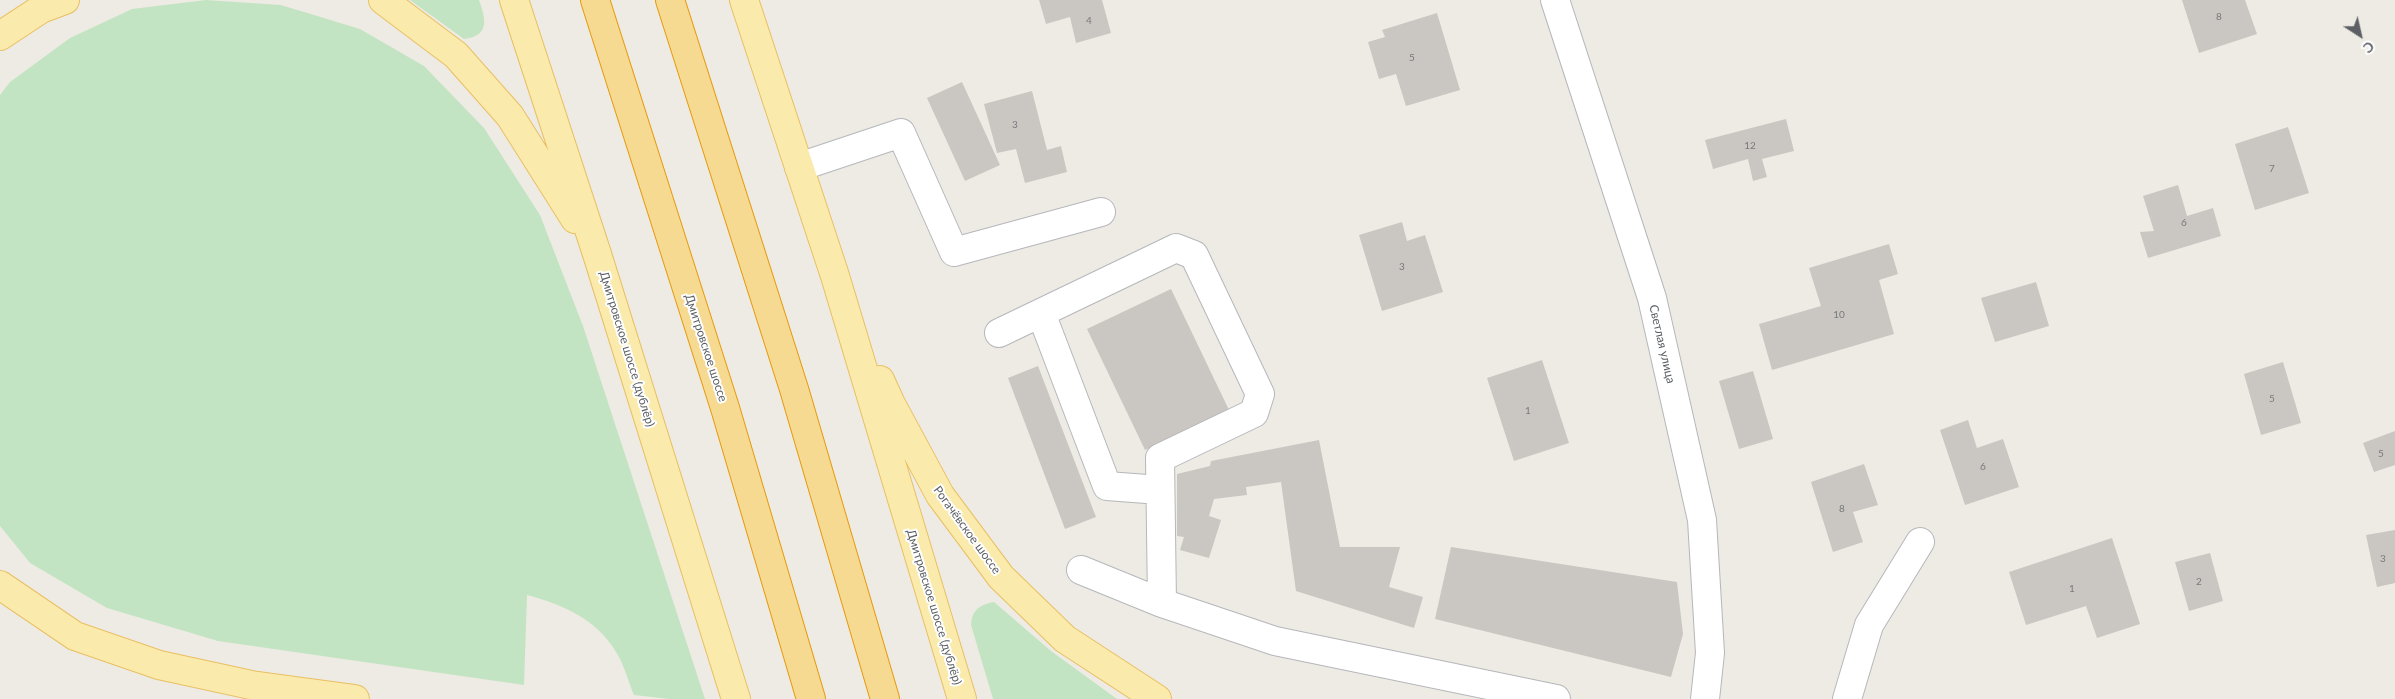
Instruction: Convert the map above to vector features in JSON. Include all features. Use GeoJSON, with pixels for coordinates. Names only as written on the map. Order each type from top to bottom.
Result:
{"type":"FeatureCollection","features":[{"type":"Feature","properties":{"kind":"highway","name":"Дмитровское шоссе"},"geometry":{"type":"LineString","coordinates":[[594,0],[725,408],[811,699]]}},
{"type":"Feature","properties":{"kind":"highway"},"geometry":{"type":"LineString","coordinates":[[670,0],[794,389],[886,699]]}},
{"type":"Feature","properties":{"kind":"main road"},"geometry":{"type":"LineString","coordinates":[[0,36],[41,9],[65,0]]}},
{"type":"Feature","properties":{"kind":"main road"},"geometry":{"type":"LineString","coordinates":[[383,0],[456,55],[510,116],[597,254]]}},
{"type":"Feature","properties":{"kind":"main road","name":"Дмитровское шоссе (дублёр)"},"geometry":{"type":"LineString","coordinates":[[514,0],[597,254],[736,699]]}},
{"type":"Feature","properties":{"kind":"main road","name":"Дмитровское шоссе (дублёр)"},"geometry":{"type":"LineString","coordinates":[[744,0],[834,276],[962,699]]}},
{"type":"Feature","properties":{"kind":"main road","name":"Рогачёвское шоссе"},"geometry":{"type":"LineString","coordinates":[[834,276],[891,404],[940,495],[1001,577],[1065,639],[1157,699]]}},
{"type":"Feature","properties":{"kind":"main road"},"geometry":{"type":"LineString","coordinates":[[0,585],[75,636],[159,664],[251,686],[355,699]]}},
{"type":"Feature","properties":{"kind":"street","name":"Светлая улица"},"geometry":{"type":"LineString","coordinates":[[1555,0],[1652,298],[1702,520],[1710,653],[1705,699]]}},
{"type":"Feature","properties":{"kind":"street"},"geometry":{"type":"LineString","coordinates":[[799,167],[901,133],[954,252],[1101,212]]}},
{"type":"Feature","properties":{"kind":"street"},"geometry":{"type":"LineString","coordinates":[[999,333],[1176,248],[1194,255],[1260,394],[1254,413],[1160,458],[1162,603]]}},
{"type":"Feature","properties":{"kind":"street"},"geometry":{"type":"LineString","coordinates":[[1041,313],[1107,486],[1160,490]]}},
{"type":"Feature","properties":{"kind":"street"},"geometry":{"type":"LineString","coordinates":[[1847,699],[1869,625],[1920,542]]}},
{"type":"Feature","properties":{"kind":"street"},"geometry":{"type":"LineString","coordinates":[[1081,570],[1162,603],[1275,641],[1556,699]]}},
{"type":"Feature","properties":{"kind":"green space"},"geometry":{"type":"Polygon","coordinates":[[[206,0],[281,5],[360,29],[424,66],[484,128],[540,215],[583,326],[705,699],[669,699],[634,695],[619,657],[599,630],[565,608],[527,595],[524,685],[218,641],[107,608],[30,563],[0,526],[0,95],[10,82],[70,38],[132,9],[206,0]]]}},
{"type":"Feature","properties":{"kind":"green space"},"geometry":{"type":"Polygon","coordinates":[[[410,0],[479,0],[484,26],[478,34],[464,39],[410,0]]]}},
{"type":"Feature","properties":{"kind":"green space"},"geometry":{"type":"Polygon","coordinates":[[[994,602],[1051,651],[1117,699],[993,699],[971,625],[977,609],[994,602]]]}},
{"type":"Feature","properties":{"kind":"building"},"geometry":{"type":"Polygon","coordinates":[[[1039,0],[1102,0],[1111,33],[1076,43],[1070,17],[1046,24],[1039,0]]]}},
{"type":"Feature","properties":{"kind":"building"},"geometry":{"type":"Polygon","coordinates":[[[2182,0],[2245,0],[2257,34],[2199,53],[2182,0]]]}},
{"type":"Feature","properties":{"kind":"building"},"geometry":{"type":"Polygon","coordinates":[[[1437,13],[1460,90],[1406,106],[1396,74],[1379,79],[1368,42],[1385,37],[1382,30],[1437,13]]]}},
{"type":"Feature","properties":{"kind":"building"},"geometry":{"type":"Polygon","coordinates":[[[962,82],[1000,165],[965,181],[927,98],[962,82]]]}},
{"type":"Feature","properties":{"kind":"building"},"geometry":{"type":"Polygon","coordinates":[[[1032,91],[1047,150],[1061,146],[1067,172],[1025,183],[1016,149],[997,153],[984,104],[1032,91]]]}},
{"type":"Feature","properties":{"kind":"building"},"geometry":{"type":"Polygon","coordinates":[[[1786,119],[1794,151],[1762,159],[1767,177],[1753,181],[1748,159],[1713,169],[1705,140],[1786,119]]]}},
{"type":"Feature","properties":{"kind":"building"},"geometry":{"type":"Polygon","coordinates":[[[2288,127],[2309,193],[2255,210],[2235,144],[2288,127]]]}},
{"type":"Feature","properties":{"kind":"building"},"geometry":{"type":"Polygon","coordinates":[[[2178,185],[2187,216],[2213,208],[2221,236],[2148,258],[2140,232],[2154,231],[2143,196],[2178,185]]]}},
{"type":"Feature","properties":{"kind":"building"},"geometry":{"type":"Polygon","coordinates":[[[1402,222],[1407,241],[1425,235],[1443,292],[1382,311],[1359,235],[1402,222]]]}},
{"type":"Feature","properties":{"kind":"building"},"geometry":{"type":"Polygon","coordinates":[[[1889,244],[1898,274],[1879,280],[1894,334],[1772,370],[1759,324],[1821,306],[1809,268],[1889,244]]]}},
{"type":"Feature","properties":{"kind":"building"},"geometry":{"type":"Polygon","coordinates":[[[2036,282],[2049,326],[1995,342],[1981,298],[2036,282]]]}},
{"type":"Feature","properties":{"kind":"building"},"geometry":{"type":"Polygon","coordinates":[[[1171,289],[1229,410],[1145,450],[1087,329],[1171,289]]]}},
{"type":"Feature","properties":{"kind":"building"},"geometry":{"type":"Polygon","coordinates":[[[1542,360],[1569,443],[1514,461],[1487,378],[1542,360]]]}},
{"type":"Feature","properties":{"kind":"building"},"geometry":{"type":"Polygon","coordinates":[[[2283,362],[2301,423],[2261,435],[2244,374],[2283,362]]]}},
{"type":"Feature","properties":{"kind":"building"},"geometry":{"type":"Polygon","coordinates":[[[1038,366],[1096,517],[1065,529],[1008,378],[1038,366]]]}},
{"type":"Feature","properties":{"kind":"building"},"geometry":{"type":"Polygon","coordinates":[[[1753,371],[1773,439],[1739,449],[1719,381],[1753,371]]]}},
{"type":"Feature","properties":{"kind":"building"},"geometry":{"type":"Polygon","coordinates":[[[1968,420],[1977,448],[2003,439],[2019,487],[1965,505],[1940,430],[1968,420]]]}},
{"type":"Feature","properties":{"kind":"building"},"geometry":{"type":"Polygon","coordinates":[[[2395,431],[2395,465],[2374,472],[2363,443],[2395,431]]]}},
{"type":"Feature","properties":{"kind":"building"},"geometry":{"type":"Polygon","coordinates":[[[1319,440],[1340,547],[1400,547],[1389,587],[1423,597],[1414,628],[1296,591],[1281,482],[1246,487],[1247,495],[1214,499],[1209,516],[1221,520],[1209,558],[1180,550],[1184,537],[1177,536],[1177,474],[1210,466],[1211,461],[1319,440]]]}},
{"type":"Feature","properties":{"kind":"building"},"geometry":{"type":"Polygon","coordinates":[[[1864,464],[1878,505],[1853,512],[1863,542],[1833,552],[1811,482],[1864,464]]]}},
{"type":"Feature","properties":{"kind":"building"},"geometry":{"type":"Polygon","coordinates":[[[2395,530],[2395,583],[2377,587],[2366,535],[2395,530]]]}},
{"type":"Feature","properties":{"kind":"building"},"geometry":{"type":"Polygon","coordinates":[[[2112,538],[2140,624],[2097,638],[2086,606],[2026,625],[2009,572],[2112,538]]]}},
{"type":"Feature","properties":{"kind":"building"},"geometry":{"type":"Polygon","coordinates":[[[1451,547],[1677,582],[1683,634],[1671,677],[1435,619],[1451,547]]]}},
{"type":"Feature","properties":{"kind":"building"},"geometry":{"type":"Polygon","coordinates":[[[2210,553],[2223,601],[2189,611],[2175,562],[2210,553]]]}}]}
